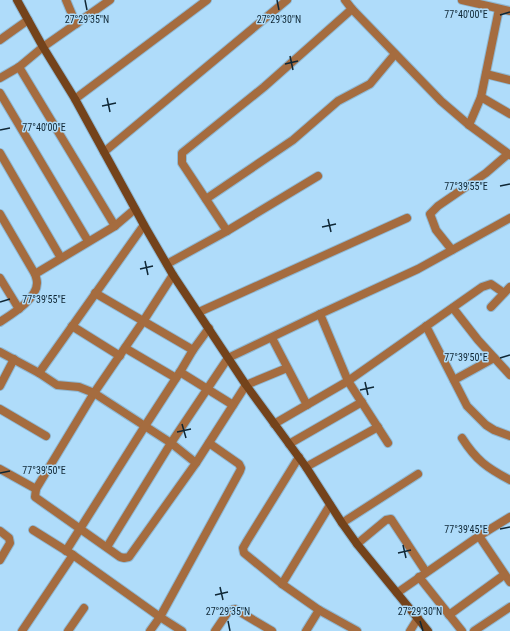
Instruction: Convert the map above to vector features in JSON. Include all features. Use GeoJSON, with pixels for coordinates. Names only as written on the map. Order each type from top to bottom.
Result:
{"type":"FeatureCollection","features":[{"type":"Feature","properties":{"kind":"street"},"geometry":{"type":"LineString","coordinates":[[17,0],[43,47],[75,99],[144,226],[168,264],[173,275],[199,312],[246,385],[306,467],[357,544],[428,631]]}},
{"type":"Feature","properties":{"kind":"street"},"geometry":{"type":"LineString","coordinates":[[66,0],[76,24]]}},
{"type":"Feature","properties":{"kind":"street"},"geometry":{"type":"LineString","coordinates":[[0,78],[19,67],[43,47],[110,0]]}},
{"type":"Feature","properties":{"kind":"street"},"geometry":{"type":"LineString","coordinates":[[75,99],[207,0]]}},
{"type":"Feature","properties":{"kind":"street"},"geometry":{"type":"LineString","coordinates":[[104,152],[287,0]]}},
{"type":"Feature","properties":{"kind":"street"},"geometry":{"type":"LineString","coordinates":[[345,0],[441,101],[468,125],[509,154],[486,173],[438,206],[430,214],[436,230],[452,250]]}},
{"type":"Feature","properties":{"kind":"street"},"geometry":{"type":"LineString","coordinates":[[462,0],[510,11]]}},
{"type":"Feature","properties":{"kind":"street"},"geometry":{"type":"LineString","coordinates":[[227,231],[182,163],[182,153],[264,87],[352,9]]}},
{"type":"Feature","properties":{"kind":"street"},"geometry":{"type":"LineString","coordinates":[[468,125],[480,97],[499,9]]}},
{"type":"Feature","properties":{"kind":"street"},"geometry":{"type":"LineString","coordinates":[[0,40],[28,20]]}},
{"type":"Feature","properties":{"kind":"street"},"geometry":{"type":"LineString","coordinates":[[206,198],[293,140],[338,101],[370,84],[395,54]]}},
{"type":"Feature","properties":{"kind":"street"},"geometry":{"type":"LineString","coordinates":[[19,67],[115,226]]}},
{"type":"Feature","properties":{"kind":"street"},"geometry":{"type":"LineString","coordinates":[[486,74],[510,80]]}},
{"type":"Feature","properties":{"kind":"street"},"geometry":{"type":"LineString","coordinates":[[0,93],[88,241]]}},
{"type":"Feature","properties":{"kind":"street"},"geometry":{"type":"LineString","coordinates":[[480,97],[510,114]]}},
{"type":"Feature","properties":{"kind":"street"},"geometry":{"type":"LineString","coordinates":[[0,154],[61,258]]}},
{"type":"Feature","properties":{"kind":"street"},"geometry":{"type":"LineString","coordinates":[[168,264],[227,231],[318,176]]}},
{"type":"Feature","properties":{"kind":"street"},"geometry":{"type":"LineString","coordinates":[[35,274],[115,226],[135,209]]}},
{"type":"Feature","properties":{"kind":"street"},"geometry":{"type":"LineString","coordinates":[[0,214],[35,274],[37,283],[34,294],[19,309],[0,322]]}},
{"type":"Feature","properties":{"kind":"street"},"geometry":{"type":"LineString","coordinates":[[199,312],[407,218]]}},
{"type":"Feature","properties":{"kind":"street"},"geometry":{"type":"LineString","coordinates":[[107,547],[171,443],[228,358],[418,269],[510,218]]}},
{"type":"Feature","properties":{"kind":"street"},"geometry":{"type":"LineString","coordinates":[[39,373],[144,226]]}},
{"type":"Feature","properties":{"kind":"street"},"geometry":{"type":"LineString","coordinates":[[173,275],[94,393],[36,489],[35,497],[120,557],[129,557],[196,463],[246,385],[287,368]]}},
{"type":"Feature","properties":{"kind":"street"},"geometry":{"type":"LineString","coordinates":[[0,278],[19,309]]}},
{"type":"Feature","properties":{"kind":"street"},"geometry":{"type":"LineString","coordinates":[[274,424],[348,381],[482,287],[491,284],[504,294]]}},
{"type":"Feature","properties":{"kind":"street"},"geometry":{"type":"LineString","coordinates":[[491,307],[510,287]]}},
{"type":"Feature","properties":{"kind":"street"},"geometry":{"type":"LineString","coordinates":[[95,293],[144,320],[193,350]]}},
{"type":"Feature","properties":{"kind":"street"},"geometry":{"type":"LineString","coordinates":[[452,308],[478,340],[510,375]]}},
{"type":"Feature","properties":{"kind":"street"},"geometry":{"type":"LineString","coordinates":[[320,314],[348,381],[388,443]]}},
{"type":"Feature","properties":{"kind":"street"},"geometry":{"type":"LineString","coordinates":[[72,326],[120,356]]}},
{"type":"Feature","properties":{"kind":"street"},"geometry":{"type":"LineString","coordinates":[[426,326],[467,406],[486,425],[494,430],[510,436]]}},
{"type":"Feature","properties":{"kind":"street"},"geometry":{"type":"LineString","coordinates":[[22,631],[70,553],[80,529],[193,350],[209,328]]}},
{"type":"Feature","properties":{"kind":"street"},"geometry":{"type":"LineString","coordinates":[[272,338],[307,405]]}},
{"type":"Feature","properties":{"kind":"street"},"geometry":{"type":"LineString","coordinates":[[125,348],[208,389],[233,405]]}},
{"type":"Feature","properties":{"kind":"street"},"geometry":{"type":"LineString","coordinates":[[0,352],[39,373],[57,385],[79,387],[94,393],[171,443],[196,463]]}},
{"type":"Feature","properties":{"kind":"street"},"geometry":{"type":"LineString","coordinates":[[454,380],[494,358]]}},
{"type":"Feature","properties":{"kind":"street"},"geometry":{"type":"LineString","coordinates":[[0,386],[14,359]]}},
{"type":"Feature","properties":{"kind":"street"},"geometry":{"type":"LineString","coordinates":[[289,444],[362,402]]}},
{"type":"Feature","properties":{"kind":"street"},"geometry":{"type":"LineString","coordinates":[[0,409],[46,436]]}},
{"type":"Feature","properties":{"kind":"street"},"geometry":{"type":"LineString","coordinates":[[306,467],[378,427]]}},
{"type":"Feature","properties":{"kind":"street"},"geometry":{"type":"LineString","coordinates":[[462,438],[480,462],[510,480]]}},
{"type":"Feature","properties":{"kind":"street"},"geometry":{"type":"LineString","coordinates":[[150,631],[160,618],[241,468],[239,464],[209,443]]}},
{"type":"Feature","properties":{"kind":"street"},"geometry":{"type":"LineString","coordinates":[[299,457],[243,548],[244,553],[282,584],[319,610],[357,631]]}},
{"type":"Feature","properties":{"kind":"street"},"geometry":{"type":"LineString","coordinates":[[0,469],[36,489]]}},
{"type":"Feature","properties":{"kind":"street"},"geometry":{"type":"LineString","coordinates":[[342,522],[418,474]]}},
{"type":"Feature","properties":{"kind":"street"},"geometry":{"type":"LineString","coordinates":[[282,584],[330,505]]}},
{"type":"Feature","properties":{"kind":"street"},"geometry":{"type":"LineString","coordinates":[[397,593],[479,536],[510,517]]}},
{"type":"Feature","properties":{"kind":"street"},"geometry":{"type":"LineString","coordinates":[[357,544],[386,520],[391,519],[426,572]]}},
{"type":"Feature","properties":{"kind":"street"},"geometry":{"type":"LineString","coordinates":[[33,530],[70,553],[160,618],[182,631]]}},
{"type":"Feature","properties":{"kind":"street"},"geometry":{"type":"LineString","coordinates":[[0,531],[9,538],[10,543],[0,558]]}},
{"type":"Feature","properties":{"kind":"street"},"geometry":{"type":"LineString","coordinates":[[479,536],[510,582]]}},
{"type":"Feature","properties":{"kind":"street"},"geometry":{"type":"LineString","coordinates":[[449,615],[504,575]]}},
{"type":"Feature","properties":{"kind":"street"},"geometry":{"type":"LineString","coordinates":[[419,577],[462,631]]}},
{"type":"Feature","properties":{"kind":"street"},"geometry":{"type":"LineString","coordinates":[[474,631],[510,607]]}},
{"type":"Feature","properties":{"kind":"street"},"geometry":{"type":"LineString","coordinates":[[68,631],[84,608]]}},
{"type":"Feature","properties":{"kind":"street"},"geometry":{"type":"LineString","coordinates":[[215,631],[228,612],[235,609],[272,631]]}},
{"type":"Feature","properties":{"kind":"street"},"geometry":{"type":"LineString","coordinates":[[306,631],[319,610]]}},
{"type":"Feature","properties":{"kind":"street"},"geometry":{"type":"LineString","coordinates":[[410,631],[418,618]]}}]}
